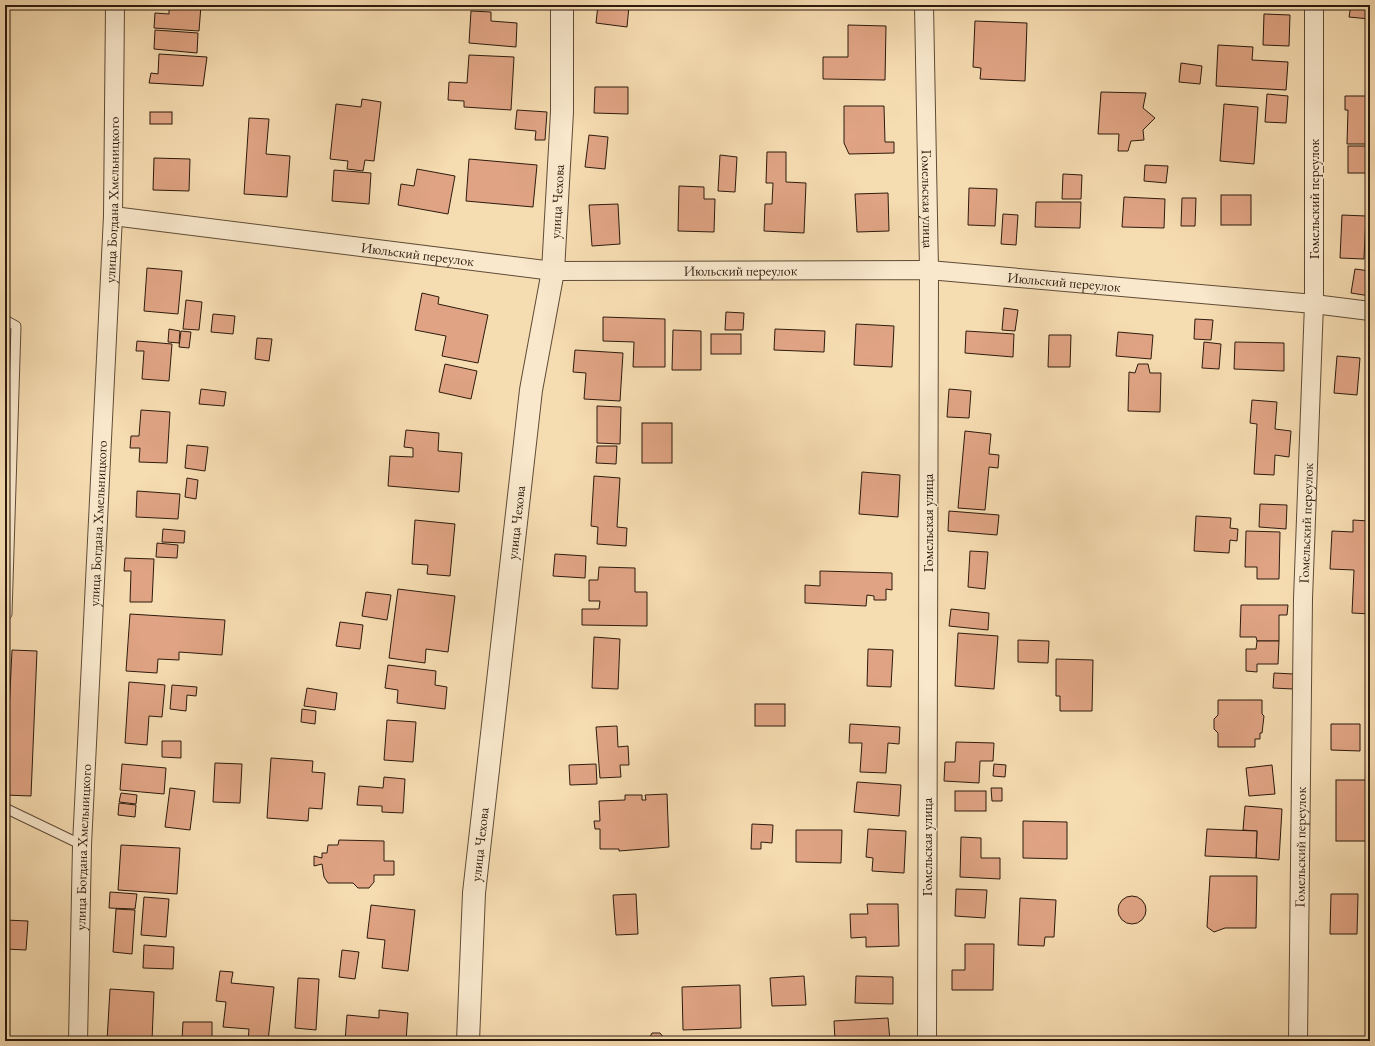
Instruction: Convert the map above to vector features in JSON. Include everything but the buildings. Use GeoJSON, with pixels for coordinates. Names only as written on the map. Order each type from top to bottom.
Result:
{"type":"FeatureCollection","features":[{"type":"Feature","properties":{"kind":"street","name":"улица Богдана Хмельницкого"},"geometry":{"type":"LineString","coordinates":[[78,1041],[82,845],[113,216],[115,5]]}},
{"type":"Feature","properties":{"kind":"street","name":"улица Чехова"},"geometry":{"type":"LineString","coordinates":[[468,1041],[474,893],[531,390],[553,271],[562,112],[562,5]]}},
{"type":"Feature","properties":{"kind":"street","name":"Гомельская улица"},"geometry":{"type":"LineString","coordinates":[[924,5],[929,270],[927,1041]]}},
{"type":"Feature","properties":{"kind":"street","name":"Гомельский переулок"},"geometry":{"type":"LineString","coordinates":[[1298,1041],[1303,599],[1314,304],[1314,5]]}},
{"type":"Feature","properties":{"kind":"street","name":"Июльский переулок"},"geometry":{"type":"LineString","coordinates":[[113,216],[553,271],[929,270],[1314,304],[1370,311]]}},
{"type":"Feature","properties":{"kind":"lane"},"geometry":{"type":"LineString","coordinates":[[5,320],[16,326],[7,614],[5,614]]}},
{"type":"Feature","properties":{"kind":"lane"},"geometry":{"type":"LineString","coordinates":[[5,808],[82,845]]}}]}
